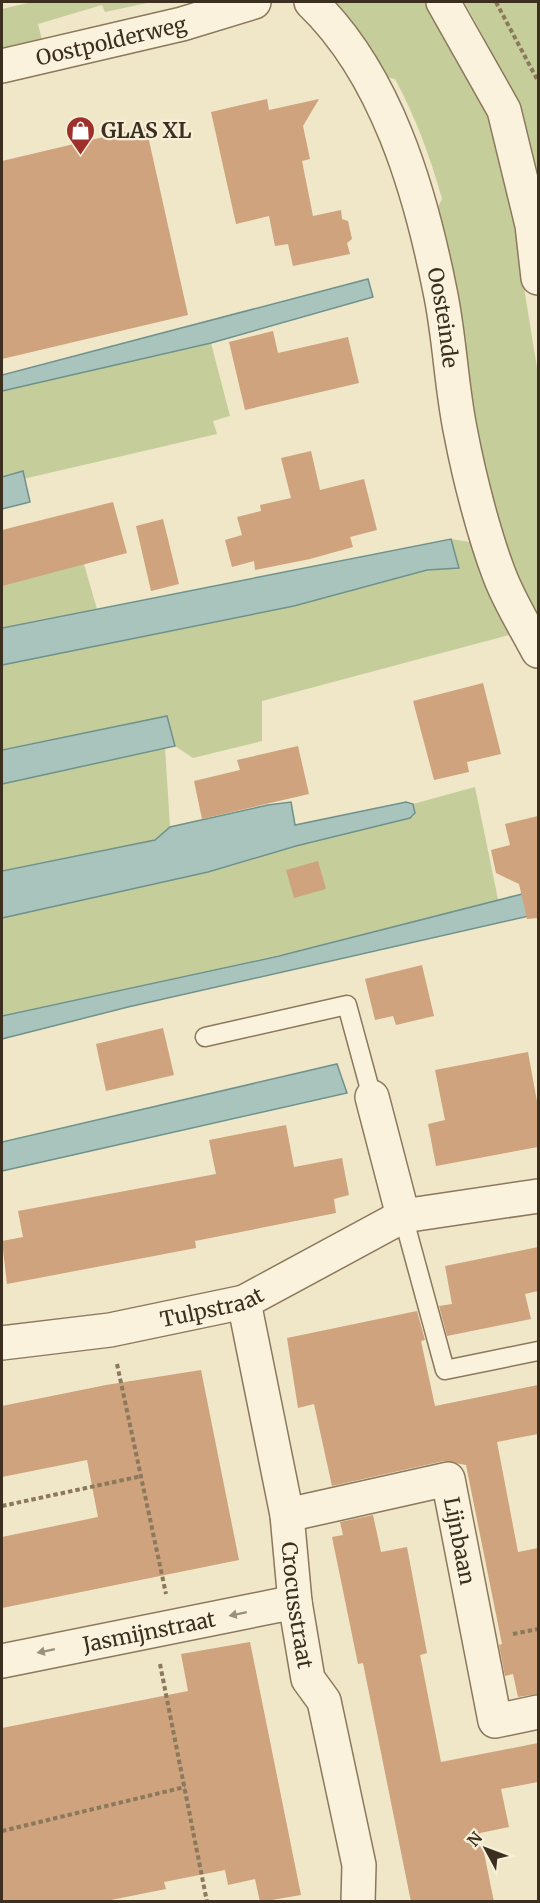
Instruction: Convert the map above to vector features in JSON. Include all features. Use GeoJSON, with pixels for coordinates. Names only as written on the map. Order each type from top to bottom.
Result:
{"type":"FeatureCollection","features":[{"type":"Feature","properties":{"kind":"street","name":"Oostpolderweg"},"geometry":{"type":"LineString","coordinates":[[2,66],[182,24],[254,2]]}},
{"type":"Feature","properties":{"kind":"street","name":"Oosteinde"},"geometry":{"type":"LineString","coordinates":[[311,2],[334,24],[371,81],[393,126],[414,189],[440,291],[461,435],[488,537],[499,574],[538,651]]}},
{"type":"Feature","properties":{"kind":"street"},"geometry":{"type":"LineString","coordinates":[[443,2],[504,110],[532,225],[538,278]]}},
{"type":"Feature","properties":{"kind":"street"},"geometry":{"type":"LineString","coordinates":[[372,1097],[403,1216]]}},
{"type":"Feature","properties":{"kind":"street","name":"Tulpstraat"},"geometry":{"type":"LineString","coordinates":[[2,1343],[110,1330],[244,1302],[403,1216],[538,1196]]}},
{"type":"Feature","properties":{"kind":"street","name":"Crocusstraat"},"geometry":{"type":"LineString","coordinates":[[244,1302],[287,1515],[295,1602],[308,1679],[324,1701],[359,1865],[358,1902]]}},
{"type":"Feature","properties":{"kind":"street","name":"Lijnbaan"},"geometry":{"type":"LineString","coordinates":[[287,1515],[448,1479],[495,1721],[538,1712]]}},
{"type":"Feature","properties":{"kind":"street","name":"Jasmijnstraat"},"geometry":{"type":"LineString","coordinates":[[2,1661],[295,1602]]}},
{"type":"Feature","properties":{"kind":"lane"},"geometry":{"type":"LineString","coordinates":[[205,1037],[347,1005],[372,1097]]}},
{"type":"Feature","properties":{"kind":"lane"},"geometry":{"type":"LineString","coordinates":[[403,1216],[445,1370],[538,1351]]}},
{"type":"Feature","properties":{"kind":"path"},"geometry":{"type":"LineString","coordinates":[[496,2],[538,81]]}},
{"type":"Feature","properties":{"kind":"path"},"geometry":{"type":"LineString","coordinates":[[110,1330],[142,1476],[185,1787],[207,1902]]}},
{"type":"Feature","properties":{"kind":"path"},"geometry":{"type":"LineString","coordinates":[[2,1506],[142,1476]]}},
{"type":"Feature","properties":{"kind":"path"},"geometry":{"type":"LineString","coordinates":[[2,1831],[185,1787]]}},
{"type":"Feature","properties":{"kind":"green space"},"geometry":{"type":"Polygon","coordinates":[[[32,2],[152,2],[105,12],[102,5],[38,24],[42,40],[2,50],[2,9],[32,2]]]}},
{"type":"Feature","properties":{"kind":"green space"},"geometry":{"type":"Polygon","coordinates":[[[333,2],[427,2],[483,102],[503,158],[538,374],[538,622],[504,543],[483,467],[434,215],[442,199],[433,168],[416,123],[395,79],[380,76],[359,37],[333,2]]]}},
{"type":"Feature","properties":{"kind":"green space"},"geometry":{"type":"Polygon","coordinates":[[[464,2],[538,2],[538,176],[532,153],[507,86],[464,2]]]}},
{"type":"Feature","properties":{"kind":"green space"},"geometry":{"type":"Polygon","coordinates":[[[211,343],[230,416],[213,421],[217,434],[23,479],[22,472],[2,477],[2,391],[211,343]]]}},
{"type":"Feature","properties":{"kind":"green space"},"geometry":{"type":"Polygon","coordinates":[[[451,539],[470,542],[509,635],[262,701],[262,741],[193,758],[175,746],[167,716],[2,750],[2,665],[294,606],[427,570],[459,568],[451,539]]]}},
{"type":"Feature","properties":{"kind":"green space"},"geometry":{"type":"Polygon","coordinates":[[[81,554],[97,609],[2,628],[2,571],[81,554]]]}},
{"type":"Feature","properties":{"kind":"green space"},"geometry":{"type":"Polygon","coordinates":[[[165,747],[170,827],[155,840],[2,871],[2,784],[165,747]]]}},
{"type":"Feature","properties":{"kind":"green space"},"geometry":{"type":"Polygon","coordinates":[[[475,787],[501,914],[459,929],[298,969],[293,952],[2,1016],[2,918],[208,872],[296,846],[410,818],[414,816],[413,804],[475,787]]]}},
{"type":"Feature","properties":{"kind":"water"},"geometry":{"type":"Polygon","coordinates":[[[368,279],[373,297],[211,343],[2,391],[2,375],[368,279]]]}},
{"type":"Feature","properties":{"kind":"water"},"geometry":{"type":"Polygon","coordinates":[[[23,471],[30,502],[2,509],[2,477],[23,471]]]}},
{"type":"Feature","properties":{"kind":"water"},"geometry":{"type":"Polygon","coordinates":[[[451,539],[459,568],[427,570],[294,606],[2,665],[2,628],[451,539]]]}},
{"type":"Feature","properties":{"kind":"water"},"geometry":{"type":"Polygon","coordinates":[[[167,716],[175,746],[2,784],[2,750],[167,716]]]}},
{"type":"Feature","properties":{"kind":"water"},"geometry":{"type":"Polygon","coordinates":[[[291,802],[295,825],[406,802],[413,804],[415,813],[410,818],[296,846],[208,872],[2,918],[2,871],[155,840],[170,827],[291,802]]]}},
{"type":"Feature","properties":{"kind":"water"},"geometry":{"type":"Polygon","coordinates":[[[538,890],[538,914],[128,1007],[2,1039],[2,1016],[279,956],[538,890]]]}},
{"type":"Feature","properties":{"kind":"water"},"geometry":{"type":"Polygon","coordinates":[[[337,1064],[347,1093],[2,1171],[2,1142],[337,1064]]]}},
{"type":"Feature","properties":{"kind":"building"},"geometry":{"type":"Polygon","coordinates":[[[267,99],[269,110],[319,99],[303,126],[310,159],[302,161],[313,216],[341,210],[342,219],[348,221],[352,239],[347,243],[350,254],[293,266],[288,244],[275,246],[269,216],[236,224],[211,112],[267,99]]]}},
{"type":"Feature","properties":{"kind":"building"},"geometry":{"type":"Polygon","coordinates":[[[146,127],[188,315],[2,359],[2,161],[146,127]]]}},
{"type":"Feature","properties":{"kind":"building"},"geometry":{"type":"Polygon","coordinates":[[[273,331],[278,353],[348,337],[359,383],[245,410],[229,342],[273,331]]]}},
{"type":"Feature","properties":{"kind":"building"},"geometry":{"type":"Polygon","coordinates":[[[311,451],[320,490],[364,479],[377,530],[350,537],[353,547],[310,559],[255,570],[254,561],[232,567],[225,540],[242,535],[237,517],[261,511],[260,505],[291,498],[281,458],[311,451]]]}},
{"type":"Feature","properties":{"kind":"building"},"geometry":{"type":"Polygon","coordinates":[[[113,502],[127,553],[2,586],[2,530],[113,502]]]}},
{"type":"Feature","properties":{"kind":"building"},"geometry":{"type":"Polygon","coordinates":[[[163,519],[179,584],[151,591],[136,526],[163,519]]]}},
{"type":"Feature","properties":{"kind":"building"},"geometry":{"type":"Polygon","coordinates":[[[483,683],[501,754],[467,762],[469,772],[434,780],[413,701],[483,683]]]}},
{"type":"Feature","properties":{"kind":"building"},"geometry":{"type":"Polygon","coordinates":[[[298,746],[309,794],[202,819],[194,781],[240,770],[237,760],[298,746]]]}},
{"type":"Feature","properties":{"kind":"building"},"geometry":{"type":"Polygon","coordinates":[[[538,816],[538,918],[527,919],[519,884],[496,873],[491,850],[510,845],[505,824],[538,816]]]}},
{"type":"Feature","properties":{"kind":"building"},"geometry":{"type":"Polygon","coordinates":[[[318,861],[326,889],[294,898],[286,870],[318,861]]]}},
{"type":"Feature","properties":{"kind":"building"},"geometry":{"type":"Polygon","coordinates":[[[422,965],[434,1016],[396,1025],[393,1016],[375,1020],[365,979],[422,965]]]}},
{"type":"Feature","properties":{"kind":"building"},"geometry":{"type":"Polygon","coordinates":[[[163,1028],[174,1075],[106,1091],[96,1044],[163,1028]]]}},
{"type":"Feature","properties":{"kind":"building"},"geometry":{"type":"Polygon","coordinates":[[[528,1052],[538,1107],[538,1147],[436,1166],[428,1124],[445,1120],[435,1070],[528,1052]]]}},
{"type":"Feature","properties":{"kind":"building"},"geometry":{"type":"Polygon","coordinates":[[[286,1125],[294,1167],[342,1158],[349,1195],[334,1199],[336,1213],[195,1241],[196,1248],[7,1284],[2,1241],[23,1237],[18,1211],[216,1174],[209,1140],[286,1125]]]}},
{"type":"Feature","properties":{"kind":"building"},"geometry":{"type":"Polygon","coordinates":[[[538,1247],[538,1291],[525,1294],[531,1319],[447,1336],[439,1306],[452,1304],[445,1266],[538,1247]]]}},
{"type":"Feature","properties":{"kind":"building"},"geometry":{"type":"Polygon","coordinates":[[[417,1311],[425,1340],[421,1341],[435,1406],[538,1385],[538,1434],[497,1442],[518,1552],[538,1548],[538,1694],[518,1697],[513,1674],[505,1676],[499,1645],[502,1644],[466,1465],[444,1461],[332,1486],[314,1404],[298,1408],[287,1338],[417,1311]]]}},
{"type":"Feature","properties":{"kind":"building"},"geometry":{"type":"Polygon","coordinates":[[[201,1370],[239,1560],[2,1608],[2,1537],[98,1517],[87,1460],[2,1477],[2,1406],[106,1385],[201,1370]]]}},
{"type":"Feature","properties":{"kind":"building"},"geometry":{"type":"Polygon","coordinates":[[[373,1515],[381,1552],[407,1547],[427,1653],[420,1655],[441,1762],[538,1743],[538,1782],[501,1789],[509,1827],[480,1833],[494,1902],[411,1902],[363,1663],[358,1664],[332,1537],[343,1535],[340,1522],[373,1515]]]}},
{"type":"Feature","properties":{"kind":"building"},"geometry":{"type":"Polygon","coordinates":[[[250,1642],[301,1895],[260,1902],[255,1879],[228,1885],[225,1870],[164,1882],[166,1889],[101,1902],[2,1902],[2,1728],[188,1691],[181,1654],[250,1642]]]}},
{"type":"Feature","properties":{"kind":"place","name":"GLAS XL"},"geometry":{"type":"Point","coordinates":[80,156]}}]}
